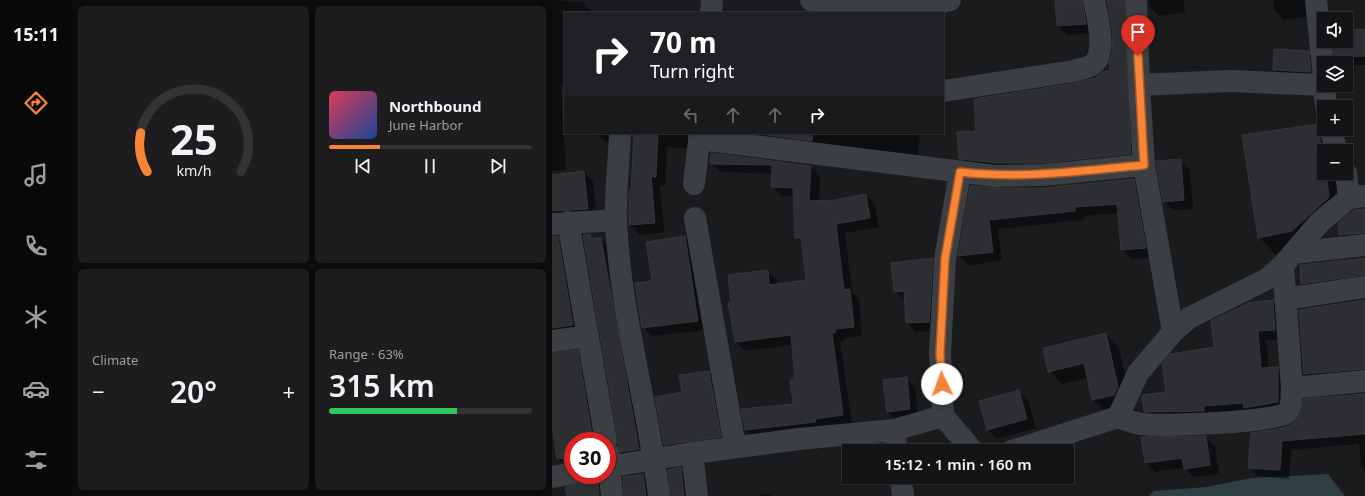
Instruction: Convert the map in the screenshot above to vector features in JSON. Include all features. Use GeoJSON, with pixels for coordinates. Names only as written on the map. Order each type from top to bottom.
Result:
{"type":"FeatureCollection","features":[{"type":"Feature","properties":{"kind":"street"},"geometry":{"type":"LineString","coordinates":[[711,12],[712,0]]}},
{"type":"Feature","properties":{"kind":"street"},"geometry":{"type":"LineString","coordinates":[[811,0],[894,3],[916,8],[950,0]]}},
{"type":"Feature","properties":{"kind":"street"},"geometry":{"type":"LineString","coordinates":[[944,91],[1074,71],[1092,65],[1100,54],[1100,29],[1094,0]]}},
{"type":"Feature","properties":{"kind":"street"},"geometry":{"type":"LineString","coordinates":[[1136,0],[1144,165],[1173,332]]}},
{"type":"Feature","properties":{"kind":"street"},"geometry":{"type":"LineString","coordinates":[[1316,0],[1322,56]]}},
{"type":"Feature","properties":{"kind":"street"},"geometry":{"type":"LineString","coordinates":[[1139,85],[1229,81],[1317,85]]}},
{"type":"Feature","properties":{"kind":"street"},"geometry":{"type":"LineString","coordinates":[[620,134],[616,220],[623,291],[655,459],[659,496]]}},
{"type":"Feature","properties":{"kind":"street"},"geometry":{"type":"LineString","coordinates":[[694,184],[700,136],[995,176],[1043,175],[1144,165]]}},
{"type":"Feature","properties":{"kind":"street"},"geometry":{"type":"LineString","coordinates":[[960,172],[945,259],[940,353],[943,416],[967,444]]}},
{"type":"Feature","properties":{"kind":"street"},"geometry":{"type":"LineString","coordinates":[[1118,417],[1138,373],[1173,332],[1190,318],[1267,279],[1288,259],[1320,222],[1357,197],[1349,180]]}},
{"type":"Feature","properties":{"kind":"street"},"geometry":{"type":"LineString","coordinates":[[695,218],[735,447]]}},
{"type":"Feature","properties":{"kind":"street"},"geometry":{"type":"LineString","coordinates":[[604,432],[588,336],[560,223],[616,220]]}},
{"type":"Feature","properties":{"kind":"street"},"geometry":{"type":"LineString","coordinates":[[1288,259],[1365,245]]}},
{"type":"Feature","properties":{"kind":"street"},"geometry":{"type":"LineString","coordinates":[[1034,444],[1118,417],[1139,424],[1162,425],[1267,419],[1281,416],[1288,412],[1291,403],[1292,388],[1285,299],[1288,259]]}},
{"type":"Feature","properties":{"kind":"street"},"geometry":{"type":"LineString","coordinates":[[1285,299],[1365,287]]}},
{"type":"Feature","properties":{"kind":"street"},"geometry":{"type":"LineString","coordinates":[[552,341],[588,336]]}},
{"type":"Feature","properties":{"kind":"street"},"geometry":{"type":"LineString","coordinates":[[1292,388],[1365,381]]}},
{"type":"Feature","properties":{"kind":"street"},"geometry":{"type":"LineString","coordinates":[[616,461],[655,459],[799,439],[895,441],[943,416]]}},
{"type":"Feature","properties":{"kind":"street"},"geometry":{"type":"LineString","coordinates":[[692,453],[697,496]]}},
{"type":"Feature","properties":{"kind":"street"},"geometry":{"type":"LineString","coordinates":[[552,477],[564,475]]}},
{"type":"Feature","properties":{"kind":"street"},"geometry":{"type":"LineString","coordinates":[[611,484],[612,496]]}},
{"type":"Feature","properties":{"kind":"street"},"geometry":{"type":"LineString","coordinates":[[902,484],[904,496]]}},
{"type":"Feature","properties":{"kind":"shaded area"},"geometry":{"type":"Polygon","coordinates":[[[1328,474],[1345,496],[1149,496],[1154,491],[1207,487],[1251,478],[1328,474]]]}},
{"type":"Feature","properties":{"kind":"building"},"geometry":{"type":"Polygon","coordinates":[[[1055,0],[1082,0],[1086,24],[1057,26],[1055,0]]]}},
{"type":"Feature","properties":{"kind":"building"},"geometry":{"type":"Polygon","coordinates":[[[1107,0],[1124,0],[1131,154],[1042,163],[996,163],[959,159],[957,132],[976,131],[974,99],[1076,83],[1095,78],[1103,72],[1110,71],[1109,64],[1112,54],[1113,34],[1107,0]]]}},
{"type":"Feature","properties":{"kind":"building"},"geometry":{"type":"Polygon","coordinates":[[[1365,29],[1365,56],[1334,56],[1333,48],[1353,48],[1353,30],[1365,29]]]}},
{"type":"Feature","properties":{"kind":"building"},"geometry":{"type":"Polygon","coordinates":[[[1274,49],[1309,51],[1311,72],[1273,70],[1274,49]]]}},
{"type":"Feature","properties":{"kind":"building"},"geometry":{"type":"Polygon","coordinates":[[[1317,124],[1317,136],[1319,136],[1320,144],[1317,144],[1317,180],[1327,180],[1329,197],[1292,231],[1258,238],[1242,135],[1317,124]]]}},
{"type":"Feature","properties":{"kind":"building"},"geometry":{"type":"Polygon","coordinates":[[[634,134],[658,134],[656,177],[651,176],[655,223],[629,225],[629,190],[631,190],[634,134]]]}},
{"type":"Feature","properties":{"kind":"building"},"geometry":{"type":"Polygon","coordinates":[[[760,134],[813,134],[812,141],[760,134]]]}},
{"type":"Feature","properties":{"kind":"building"},"geometry":{"type":"Polygon","coordinates":[[[711,153],[811,166],[809,201],[834,200],[866,194],[870,218],[836,224],[844,290],[850,289],[854,327],[835,329],[836,332],[832,333],[843,415],[815,419],[816,422],[745,430],[741,409],[793,404],[790,380],[795,380],[791,335],[735,342],[728,302],[731,302],[728,275],[768,270],[769,285],[806,280],[801,238],[795,238],[793,188],[771,187],[772,165],[710,164],[711,153]]]}},
{"type":"Feature","properties":{"kind":"building"},"geometry":{"type":"Polygon","coordinates":[[[1181,159],[1184,200],[1163,202],[1156,161],[1181,159]]]}},
{"type":"Feature","properties":{"kind":"building"},"geometry":{"type":"Polygon","coordinates":[[[584,171],[588,209],[552,211],[552,175],[584,171]]]}},
{"type":"Feature","properties":{"kind":"building"},"geometry":{"type":"Polygon","coordinates":[[[1134,179],[1146,248],[1121,250],[1117,204],[1075,207],[1075,211],[989,220],[993,252],[958,256],[970,186],[995,188],[1043,188],[1134,179]]]}},
{"type":"Feature","properties":{"kind":"building"},"geometry":{"type":"Polygon","coordinates":[[[1365,209],[1365,233],[1339,235],[1338,223],[1354,210],[1365,209]]]}},
{"type":"Feature","properties":{"kind":"building"},"geometry":{"type":"Polygon","coordinates":[[[590,234],[591,238],[601,238],[639,449],[620,452],[618,445],[583,235],[590,234]]]}},
{"type":"Feature","properties":{"kind":"building"},"geometry":{"type":"Polygon","coordinates":[[[552,236],[558,236],[573,325],[552,328],[552,236]]]}},
{"type":"Feature","properties":{"kind":"building"},"geometry":{"type":"Polygon","coordinates":[[[685,236],[698,321],[642,328],[635,283],[652,281],[646,242],[685,236]]]}},
{"type":"Feature","properties":{"kind":"building"},"geometry":{"type":"Polygon","coordinates":[[[933,258],[929,322],[906,323],[904,291],[894,292],[891,263],[933,258]]]}},
{"type":"Feature","properties":{"kind":"building"},"geometry":{"type":"Polygon","coordinates":[[[1365,258],[1365,275],[1301,284],[1300,265],[1365,258]]]}},
{"type":"Feature","properties":{"kind":"building"},"geometry":{"type":"Polygon","coordinates":[[[1273,300],[1275,330],[1258,331],[1261,368],[1278,367],[1278,402],[1244,408],[1243,403],[1204,406],[1204,411],[1144,412],[1142,395],[1166,392],[1162,364],[1170,354],[1214,347],[1211,321],[1248,303],[1273,300]]]}},
{"type":"Feature","properties":{"kind":"building"},"geometry":{"type":"Polygon","coordinates":[[[1365,300],[1365,369],[1304,374],[1299,310],[1365,300]]]}},
{"type":"Feature","properties":{"kind":"building"},"geometry":{"type":"Polygon","coordinates":[[[1106,333],[1118,387],[1114,395],[1092,400],[1084,363],[1048,372],[1043,348],[1106,333]]]}},
{"type":"Feature","properties":{"kind":"building"},"geometry":{"type":"Polygon","coordinates":[[[578,350],[592,432],[564,432],[564,458],[557,459],[552,424],[552,353],[578,350]]]}},
{"type":"Feature","properties":{"kind":"building"},"geometry":{"type":"Polygon","coordinates":[[[709,371],[721,437],[664,445],[655,397],[682,392],[679,375],[709,371]]]}},
{"type":"Feature","properties":{"kind":"building"},"geometry":{"type":"Polygon","coordinates":[[[907,377],[910,409],[887,412],[883,380],[907,377]]]}},
{"type":"Feature","properties":{"kind":"building"},"geometry":{"type":"Polygon","coordinates":[[[1019,390],[1027,419],[987,430],[979,401],[1019,390]]]}},
{"type":"Feature","properties":{"kind":"building"},"geometry":{"type":"Polygon","coordinates":[[[1365,394],[1365,434],[1282,441],[1280,470],[1248,468],[1251,433],[1279,429],[1291,425],[1301,414],[1304,399],[1365,394]]]}},
{"type":"Feature","properties":{"kind":"building"},"geometry":{"type":"Polygon","coordinates":[[[1206,436],[1210,465],[1184,469],[1182,458],[1145,463],[1141,437],[1206,436]]]}},
{"type":"Feature","properties":{"kind":"building"},"geometry":{"type":"Polygon","coordinates":[[[681,467],[684,496],[671,496],[668,470],[681,467]]]}},
{"type":"Feature","properties":{"kind":"building"},"geometry":{"type":"Polygon","coordinates":[[[643,474],[646,496],[624,496],[623,477],[643,474]]]}},
{"type":"Feature","properties":{"kind":"building"},"geometry":{"type":"Polygon","coordinates":[[[577,484],[598,484],[599,496],[567,496],[565,487],[577,484]]]}},
{"type":"Feature","properties":{"kind":"route"},"geometry":{"type":"LineString","coordinates":[[942,384],[940,353],[945,259],[960,172],[995,176],[1043,175],[1144,165],[1138,56]]}}]}
